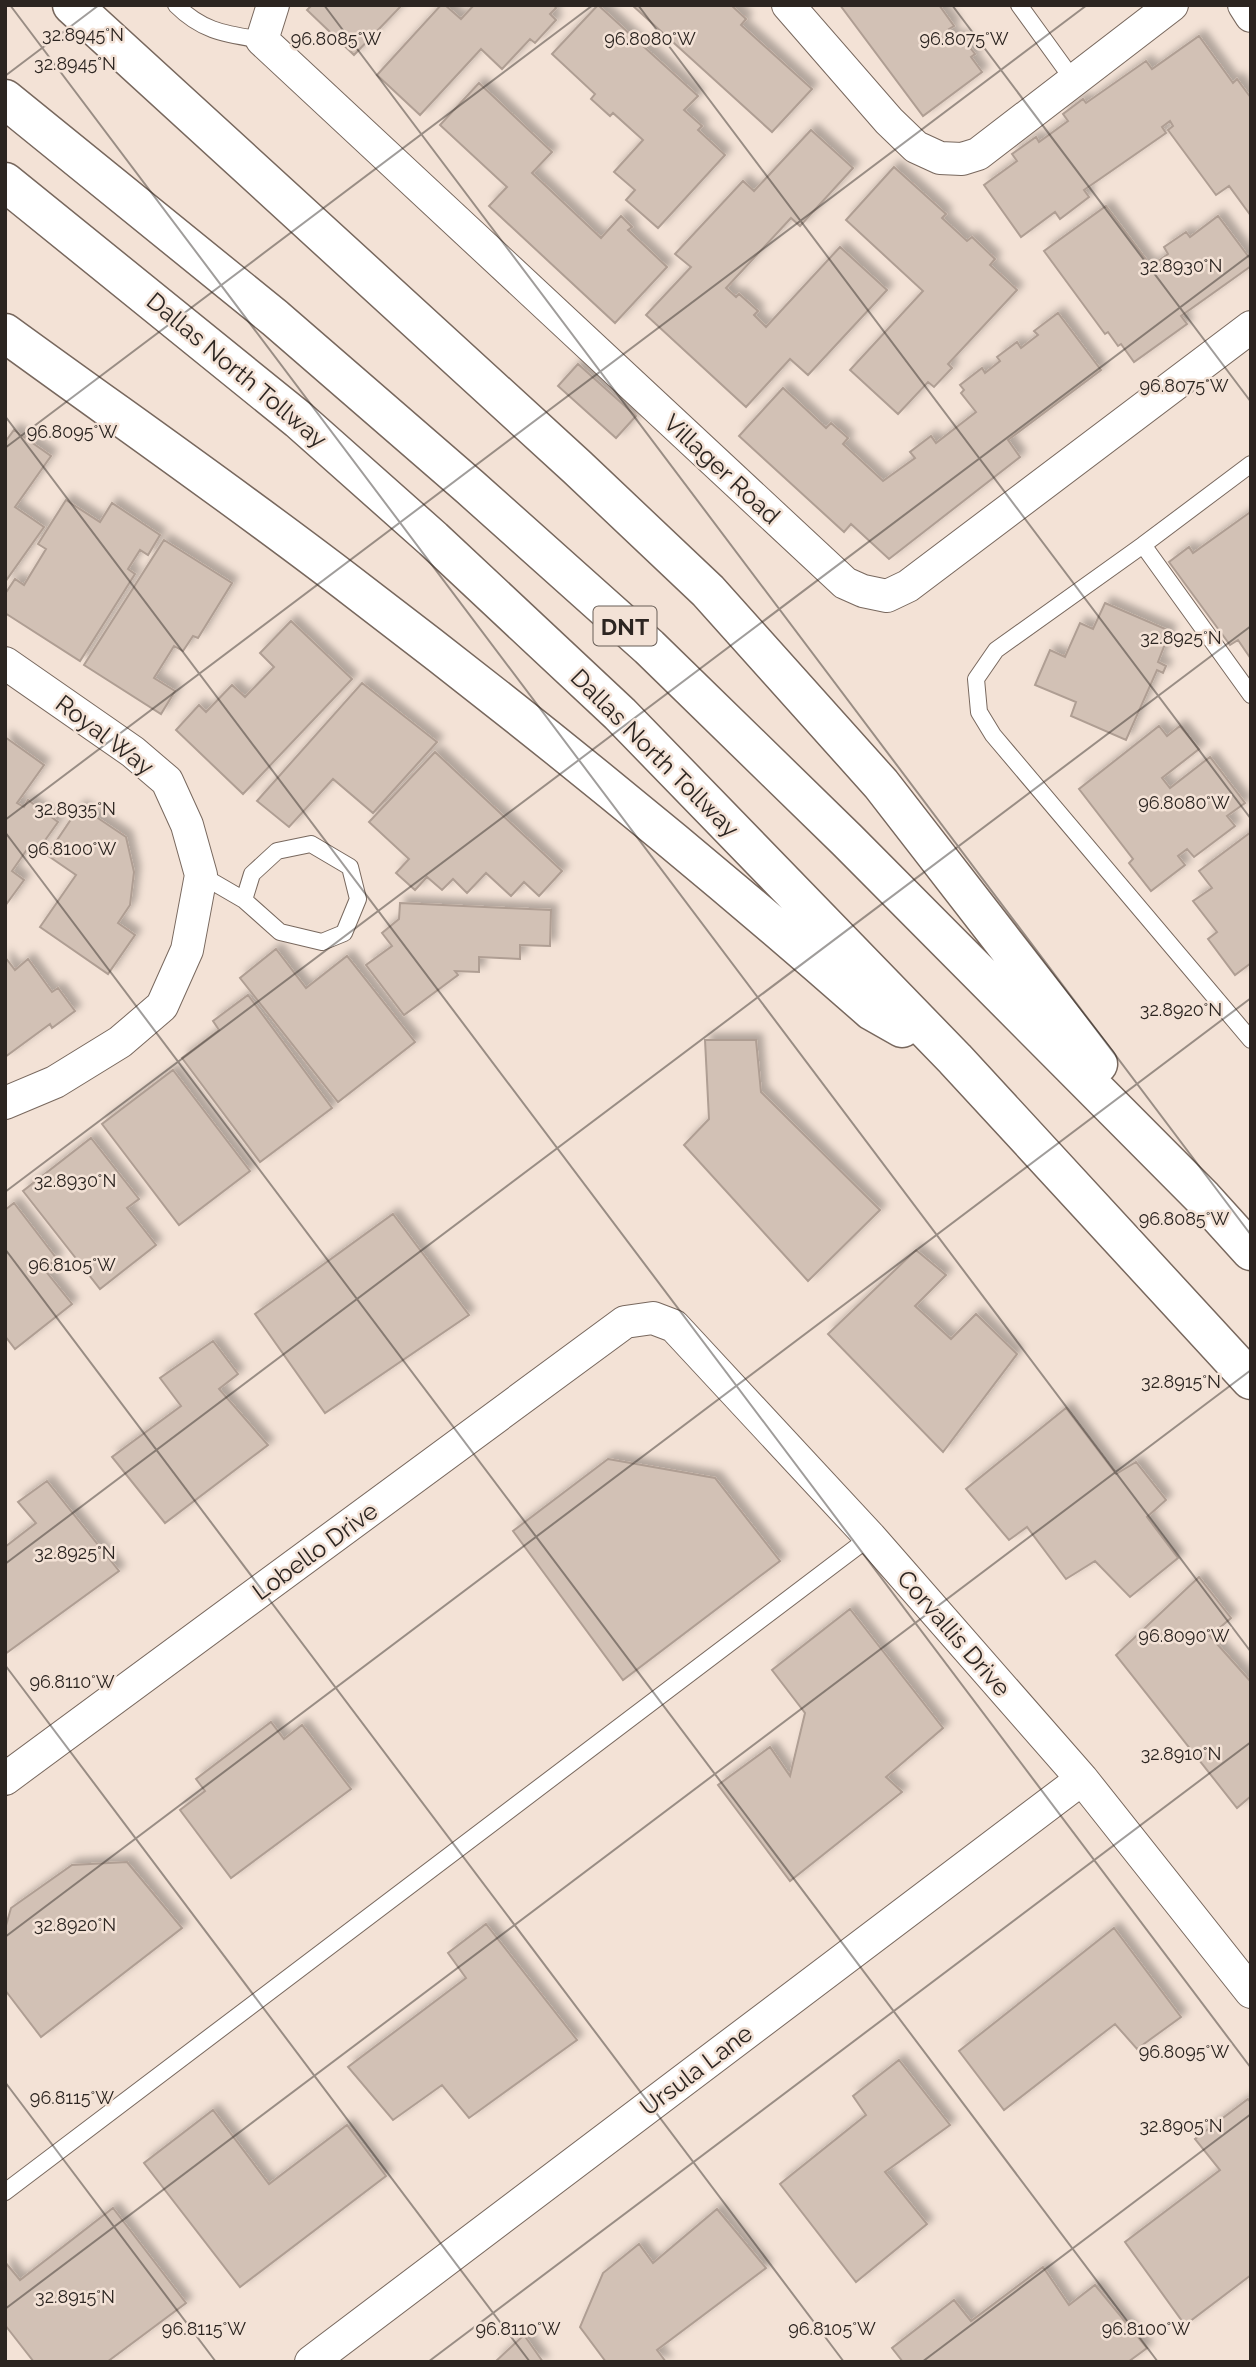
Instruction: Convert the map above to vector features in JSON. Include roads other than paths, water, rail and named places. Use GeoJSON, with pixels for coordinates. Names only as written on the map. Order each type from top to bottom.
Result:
{"type":"FeatureCollection","features":[{"type":"Feature","properties":{"kind":"highway"},"geometry":{"type":"LineString","coordinates":[[72,5],[577,467],[708,592],[881,784],[1203,1198]]}},
{"type":"Feature","properties":{"kind":"highway","name":"DNT"},"geometry":{"type":"LineString","coordinates":[[5,99],[275,318],[470,486],[649,647],[847,840],[1203,1198],[1251,1251]]}},
{"type":"Feature","properties":{"kind":"highway","name":"Dallas North Tollway"},"geometry":{"type":"LineString","coordinates":[[5,182],[299,420],[442,548],[620,714],[955,1059],[1251,1380]]}},
{"type":"Feature","properties":{"kind":"highway"},"geometry":{"type":"LineString","coordinates":[[5,333],[357,590],[608,788],[872,1011],[955,1059]]}},
{"type":"Feature","properties":{"kind":"street"},"geometry":{"type":"LineString","coordinates":[[262,40],[273,5]]}},
{"type":"Feature","properties":{"kind":"street"},"geometry":{"type":"LineString","coordinates":[[788,5],[889,121],[916,147],[940,158],[962,159],[978,153],[1172,5]]}},
{"type":"Feature","properties":{"kind":"street"},"geometry":{"type":"LineString","coordinates":[[1244,5],[1251,16]]}},
{"type":"Feature","properties":{"kind":"street","name":"Villager Road"},"geometry":{"type":"LineString","coordinates":[[262,40],[845,583],[863,591],[887,596],[908,586],[1251,327]]}},
{"type":"Feature","properties":{"kind":"street","name":"Royal Way"},"geometry":{"type":"LineString","coordinates":[[5,663],[133,752],[167,781],[187,825],[201,875],[187,950],[162,1006],[120,1042],[55,1082],[5,1103]]}},
{"type":"Feature","properties":{"kind":"street","name":"Corvallis Drive"},"geometry":{"type":"LineString","coordinates":[[625,1322],[653,1318],[674,1326],[870,1538],[1082,1779],[1251,1992]]}},
{"type":"Feature","properties":{"kind":"street","name":"Lobello Drive"},"geometry":{"type":"LineString","coordinates":[[5,1779],[625,1322]]}},
{"type":"Feature","properties":{"kind":"street","name":"Ursula Lane"},"geometry":{"type":"LineString","coordinates":[[311,2362],[1082,1779]]}},
{"type":"Feature","properties":{"kind":"lane"},"geometry":{"type":"LineString","coordinates":[[176,5],[185,14],[215,32],[262,40]]}},
{"type":"Feature","properties":{"kind":"lane"},"geometry":{"type":"LineString","coordinates":[[1019,5],[1074,81]]}},
{"type":"Feature","properties":{"kind":"lane"},"geometry":{"type":"LineString","coordinates":[[1251,464],[996,650],[976,679],[979,712],[993,735],[1251,1040]]}},
{"type":"Feature","properties":{"kind":"lane"},"geometry":{"type":"LineString","coordinates":[[1143,545],[1251,695]]}},
{"type":"Feature","properties":{"kind":"lane"},"geometry":{"type":"LineString","coordinates":[[201,875],[244,900],[280,932],[322,942],[344,933],[358,899],[349,867],[311,844],[277,851],[252,874],[244,900]]}},
{"type":"Feature","properties":{"kind":"lane"},"geometry":{"type":"LineString","coordinates":[[5,2192],[870,1538]]}}]}
